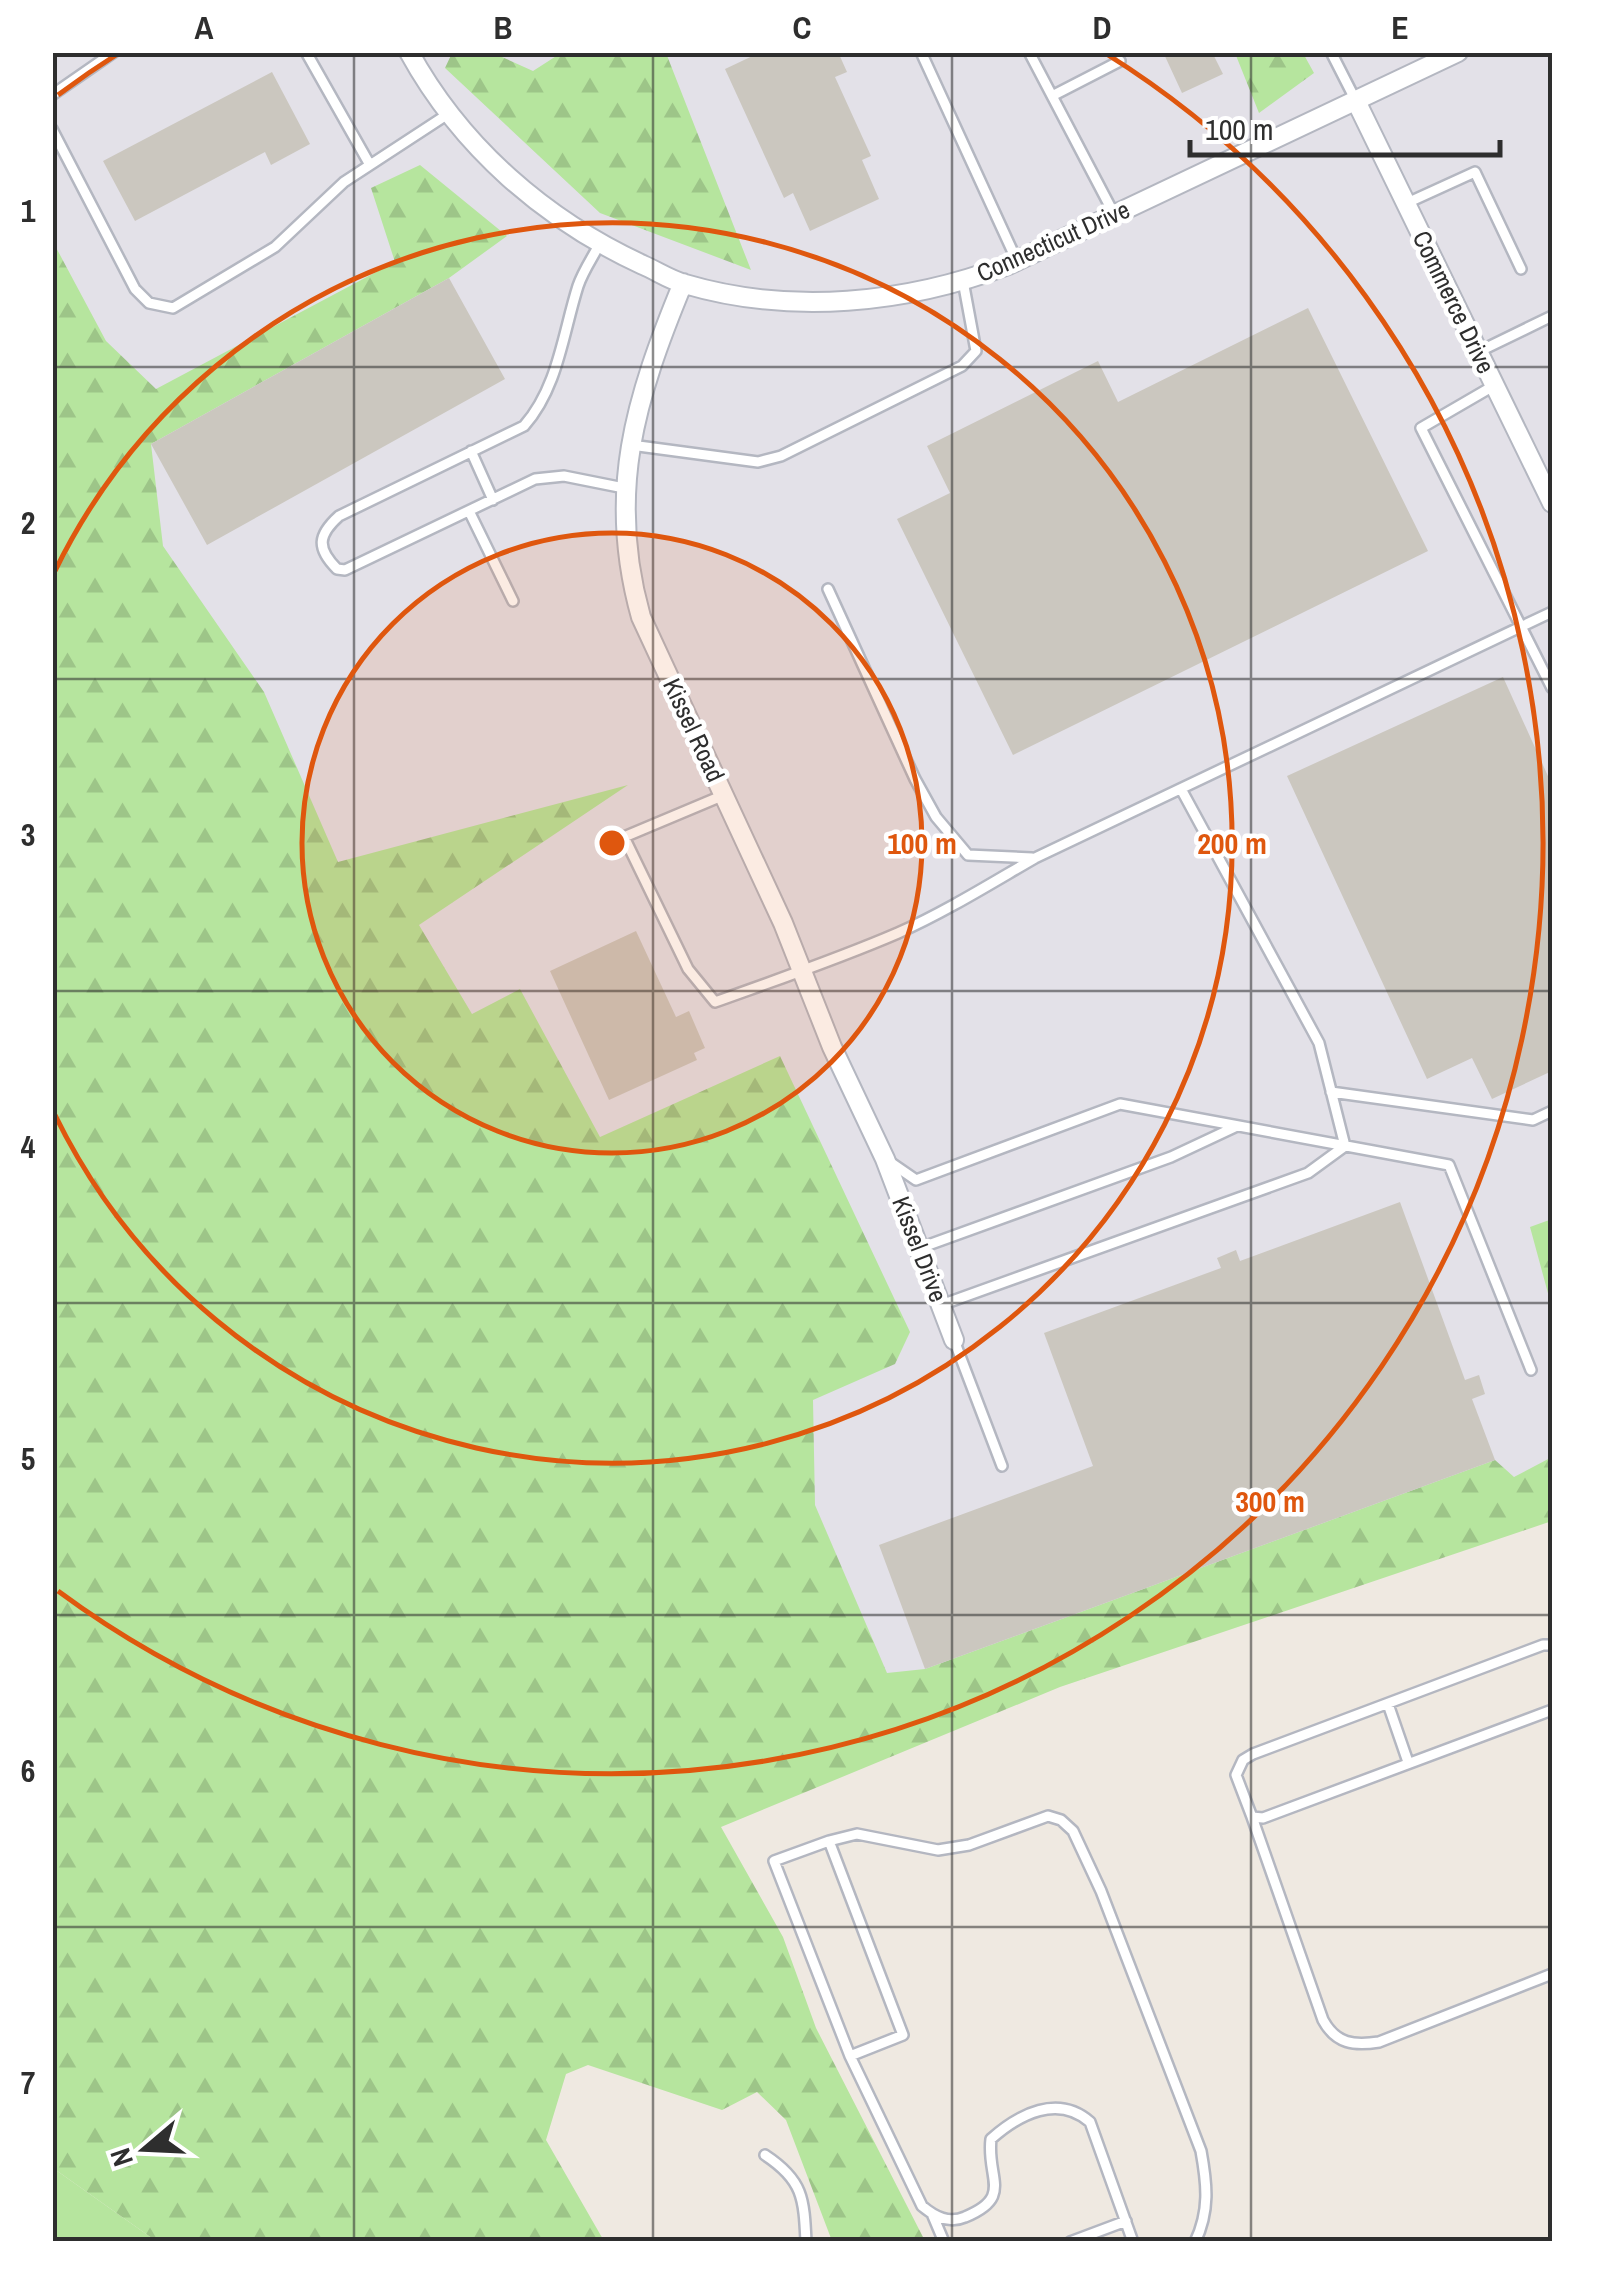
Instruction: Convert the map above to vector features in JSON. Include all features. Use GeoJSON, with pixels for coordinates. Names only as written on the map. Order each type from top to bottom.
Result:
{"type":"FeatureCollection","features":[{"type":"Feature","properties":{"kind":"street","name":"Connecticut Drive"},"geometry":{"type":"LineString","coordinates":[[409,52],[448,114],[499,169],[600,243],[683,284],[748,297],[815,302],[878,299],[963,281],[1017,261],[1458,52]]}},
{"type":"Feature","properties":{"kind":"street","name":"Commerce Drive"},"geometry":{"type":"LineString","coordinates":[[1356,101],[1552,503]]}},
{"type":"Feature","properties":{"kind":"street","name":"Kissel Road"},"geometry":{"type":"LineString","coordinates":[[683,284],[656,349],[630,445],[624,488],[626,562],[641,618],[885,1159]]}},
{"type":"Feature","properties":{"kind":"street","name":"Kissel Drive"},"geometry":{"type":"LineString","coordinates":[[885,1159],[954,1340]]}},
{"type":"Feature","properties":{"kind":"lane"},"geometry":{"type":"LineString","coordinates":[[52,95],[114,52]]}},
{"type":"Feature","properties":{"kind":"lane"},"geometry":{"type":"LineString","coordinates":[[306,52],[370,164]]}},
{"type":"Feature","properties":{"kind":"lane"},"geometry":{"type":"LineString","coordinates":[[921,52],[1017,261]]}},
{"type":"Feature","properties":{"kind":"lane"},"geometry":{"type":"LineString","coordinates":[[1029,52],[1114,214]]}},
{"type":"Feature","properties":{"kind":"lane"},"geometry":{"type":"LineString","coordinates":[[1331,52],[1356,101]]}},
{"type":"Feature","properties":{"kind":"lane"},"geometry":{"type":"LineString","coordinates":[[1052,96],[1120,62]]}},
{"type":"Feature","properties":{"kind":"lane"},"geometry":{"type":"LineString","coordinates":[[52,130],[135,289],[149,303],[162,308],[186,302],[275,247],[344,182],[448,114]]}},
{"type":"Feature","properties":{"kind":"lane"},"geometry":{"type":"LineString","coordinates":[[1406,203],[1475,172],[1521,268]]}},
{"type":"Feature","properties":{"kind":"lane"},"geometry":{"type":"LineString","coordinates":[[600,243],[579,283],[564,342],[538,411],[524,426],[339,516],[323,530],[321,542],[328,560],[344,570],[535,479],[564,476],[624,488]]}},
{"type":"Feature","properties":{"kind":"lane"},"geometry":{"type":"LineString","coordinates":[[630,445],[758,462],[782,456],[962,366],[976,352],[963,281]]}},
{"type":"Feature","properties":{"kind":"lane"},"geometry":{"type":"LineString","coordinates":[[1478,352],[1549,318],[1552,332]]}},
{"type":"Feature","properties":{"kind":"lane"},"geometry":{"type":"LineString","coordinates":[[1495,385],[1420,428],[1524,626],[1552,688]]}},
{"type":"Feature","properties":{"kind":"lane"},"geometry":{"type":"LineString","coordinates":[[471,451],[492,500]]}},
{"type":"Feature","properties":{"kind":"lane"},"geometry":{"type":"LineString","coordinates":[[469,511],[513,601]]}},
{"type":"Feature","properties":{"kind":"lane"},"geometry":{"type":"LineString","coordinates":[[828,589],[915,780],[936,817],[968,855],[1035,858]]}},
{"type":"Feature","properties":{"kind":"lane"},"geometry":{"type":"LineString","coordinates":[[724,795],[624,838],[688,970],[715,1002],[898,933],[965,900],[1035,858],[1552,612]]}},
{"type":"Feature","properties":{"kind":"lane"},"geometry":{"type":"LineString","coordinates":[[1182,789],[1319,1043],[1345,1146]]}},
{"type":"Feature","properties":{"kind":"lane"},"geometry":{"type":"LineString","coordinates":[[1332,1092],[1533,1120],[1552,1111]]}},
{"type":"Feature","properties":{"kind":"lane"},"geometry":{"type":"LineString","coordinates":[[885,1159],[916,1180],[1120,1104],[1449,1165],[1531,1370]]}},
{"type":"Feature","properties":{"kind":"lane"},"geometry":{"type":"LineString","coordinates":[[920,1248],[1171,1157],[1238,1126]]}},
{"type":"Feature","properties":{"kind":"lane"},"geometry":{"type":"LineString","coordinates":[[941,1305],[1308,1173],[1345,1146]]}},
{"type":"Feature","properties":{"kind":"lane"},"geometry":{"type":"LineString","coordinates":[[954,1340],[1002,1466]]}},
{"type":"Feature","properties":{"kind":"lane"},"geometry":{"type":"LineString","coordinates":[[1552,1645],[1243,1760],[1236,1775],[1323,2020],[1340,2040],[1351,2044],[1379,2042],[1552,1974]]}},
{"type":"Feature","properties":{"kind":"lane"},"geometry":{"type":"LineString","coordinates":[[1388,1704],[1408,1762]]}},
{"type":"Feature","properties":{"kind":"lane"},"geometry":{"type":"LineString","coordinates":[[1252,1817],[1263,1818],[1552,1710]]}},
{"type":"Feature","properties":{"kind":"lane"},"geometry":{"type":"LineString","coordinates":[[1133,2242],[1090,2122],[1076,2110],[1057,2106],[1007,2125],[991,2139],[988,2160],[996,2177],[994,2200],[985,2209],[954,2222],[934,2216],[922,2206],[850,2056],[774,1861],[857,1834],[938,1850],[969,1845],[1048,1816],[1073,1830],[1101,1891],[1200,2151],[1208,2185],[1205,2222],[1195,2242]]}},
{"type":"Feature","properties":{"kind":"lane"},"geometry":{"type":"LineString","coordinates":[[828,1841],[903,2035],[850,2056]]}},
{"type":"Feature","properties":{"kind":"lane"},"geometry":{"type":"LineString","coordinates":[[765,2155],[797,2182],[806,2242]]}},
{"type":"Feature","properties":{"kind":"lane"},"geometry":{"type":"LineString","coordinates":[[934,2216],[944,2242]]}},
{"type":"Feature","properties":{"kind":"lane"},"geometry":{"type":"LineString","coordinates":[[1070,2242],[1126,2220]]}},
{"type":"Feature","properties":{"kind":"shaded area"},"geometry":{"type":"Polygon","coordinates":[[[52,53],[1552,53],[1552,1507],[735,1785],[53,481],[52,53]]]}},
{"type":"Feature","properties":{"kind":"green space"},"geometry":{"type":"Polygon","coordinates":[[[452,53],[499,53],[533,71],[561,53],[666,53],[751,270],[600,213],[445,68],[452,53]]]}},
{"type":"Feature","properties":{"kind":"green space"},"geometry":{"type":"Polygon","coordinates":[[[1235,53],[1303,53],[1314,73],[1259,113],[1235,53]]]}},
{"type":"Feature","properties":{"kind":"green space"},"geometry":{"type":"Polygon","coordinates":[[[420,165],[507,236],[449,278],[151,444],[163,546],[264,692],[338,862],[628,785],[419,925],[472,1014],[520,989],[600,1137],[780,1056],[910,1332],[895,1364],[813,1400],[815,1505],[887,1673],[925,1669],[1495,1460],[1514,1477],[1552,1457],[1552,1521],[1060,1687],[721,1827],[783,1937],[816,2028],[925,2241],[832,2241],[786,2120],[757,2092],[722,2110],[588,2065],[566,2074],[546,2140],[604,2241],[156,2241],[53,2168],[52,240],[106,341],[156,389],[395,262],[371,188],[420,165]]]}},
{"type":"Feature","properties":{"kind":"green space"},"geometry":{"type":"Polygon","coordinates":[[[1552,1219],[1552,1308],[1530,1227],[1552,1219]]]}},
{"type":"Feature","properties":{"kind":"green space"},"geometry":{"type":"Polygon","coordinates":[[[53,2168],[156,2241],[53,2241],[53,2168]]]}},
{"type":"Feature","properties":{"kind":"building"},"geometry":{"type":"Polygon","coordinates":[[[761,52],[838,52],[847,72],[835,77],[871,156],[862,160],[879,199],[810,231],[793,193],[784,198],[725,69],[761,52]]]}},
{"type":"Feature","properties":{"kind":"building"},"geometry":{"type":"Polygon","coordinates":[[[1163,52],[1212,52],[1223,74],[1182,93],[1163,52]]]}},
{"type":"Feature","properties":{"kind":"building"},"geometry":{"type":"Polygon","coordinates":[[[272,72],[310,144],[271,165],[265,152],[135,221],[103,161],[272,72]]]}},
{"type":"Feature","properties":{"kind":"building"},"geometry":{"type":"Polygon","coordinates":[[[449,278],[505,379],[207,545],[151,444],[449,278]]]}},
{"type":"Feature","properties":{"kind":"building"},"geometry":{"type":"Polygon","coordinates":[[[1308,308],[1428,551],[1013,755],[897,519],[950,493],[927,446],[1098,361],[1118,402],[1308,308]]]}},
{"type":"Feature","properties":{"kind":"building"},"geometry":{"type":"Polygon","coordinates":[[[1503,677],[1552,785],[1552,1071],[1492,1099],[1472,1058],[1427,1079],[1287,776],[1503,677]]]}},
{"type":"Feature","properties":{"kind":"building"},"geometry":{"type":"Polygon","coordinates":[[[636,931],[676,1017],[689,1011],[705,1048],[694,1053],[697,1060],[609,1100],[550,971],[636,931]]]}},
{"type":"Feature","properties":{"kind":"building"},"geometry":{"type":"Polygon","coordinates":[[[1400,1202],[1465,1380],[1479,1375],[1485,1394],[1472,1399],[1495,1460],[925,1669],[879,1545],[1093,1466],[1044,1333],[1221,1268],[1217,1258],[1236,1250],[1240,1261],[1400,1202]]]}}]}
